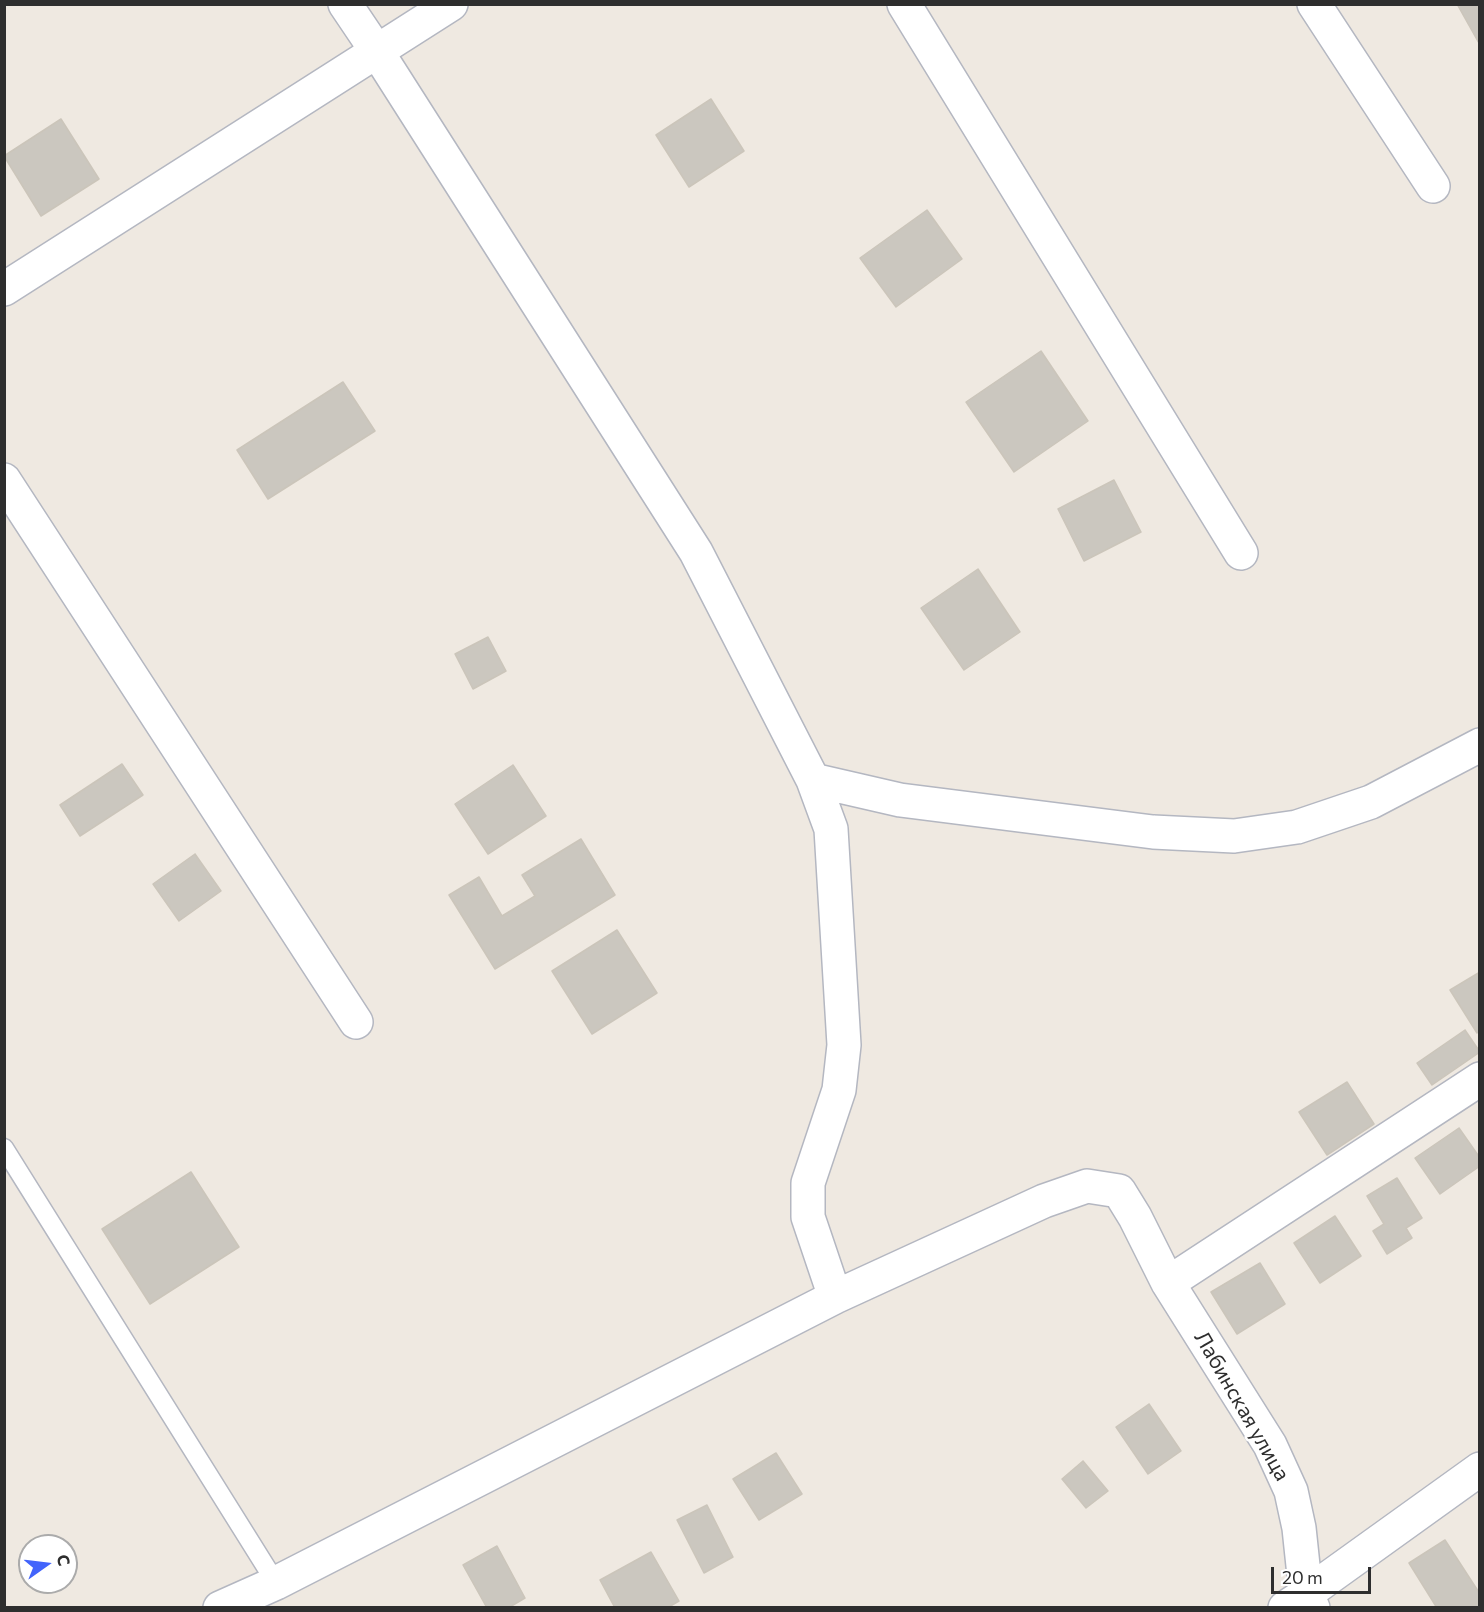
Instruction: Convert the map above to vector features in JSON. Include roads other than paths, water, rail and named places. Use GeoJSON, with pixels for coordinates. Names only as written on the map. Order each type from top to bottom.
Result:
{"type":"FeatureCollection","features":[{"type":"Feature","properties":{"kind":"street"},"geometry":{"type":"LineString","coordinates":[[345,4],[696,552],[813,780],[831,829],[844,1045],[839,1090],[808,1183],[808,1217],[835,1297]]}},
{"type":"Feature","properties":{"kind":"street"},"geometry":{"type":"LineString","coordinates":[[4,289],[451,4]]}},
{"type":"Feature","properties":{"kind":"street"},"geometry":{"type":"LineString","coordinates":[[904,4],[1241,553]]}},
{"type":"Feature","properties":{"kind":"street"},"geometry":{"type":"LineString","coordinates":[[1314,4],[1433,186]]}},
{"type":"Feature","properties":{"kind":"street"},"geometry":{"type":"LineString","coordinates":[[4,480],[356,1022]]}},
{"type":"Feature","properties":{"kind":"street"},"geometry":{"type":"LineString","coordinates":[[813,780],[900,801],[1153,832],[1234,836],[1297,827],[1371,802],[1479,745]]}},
{"type":"Feature","properties":{"kind":"street"},"geometry":{"type":"LineString","coordinates":[[1168,1283],[1479,1079]]}},
{"type":"Feature","properties":{"kind":"street","name":"Лабинская улица"},"geometry":{"type":"LineString","coordinates":[[219,1608],[276,1583],[835,1297],[1044,1201],[1087,1186],[1119,1191],[1135,1216],[1168,1283],[1270,1445],[1291,1491],[1299,1528],[1301,1603]]}},
{"type":"Feature","properties":{"kind":"street"},"geometry":{"type":"LineString","coordinates":[[1301,1603],[1479,1469]]}},
{"type":"Feature","properties":{"kind":"lane"},"geometry":{"type":"LineString","coordinates":[[4,1148],[276,1583]]}}]}
